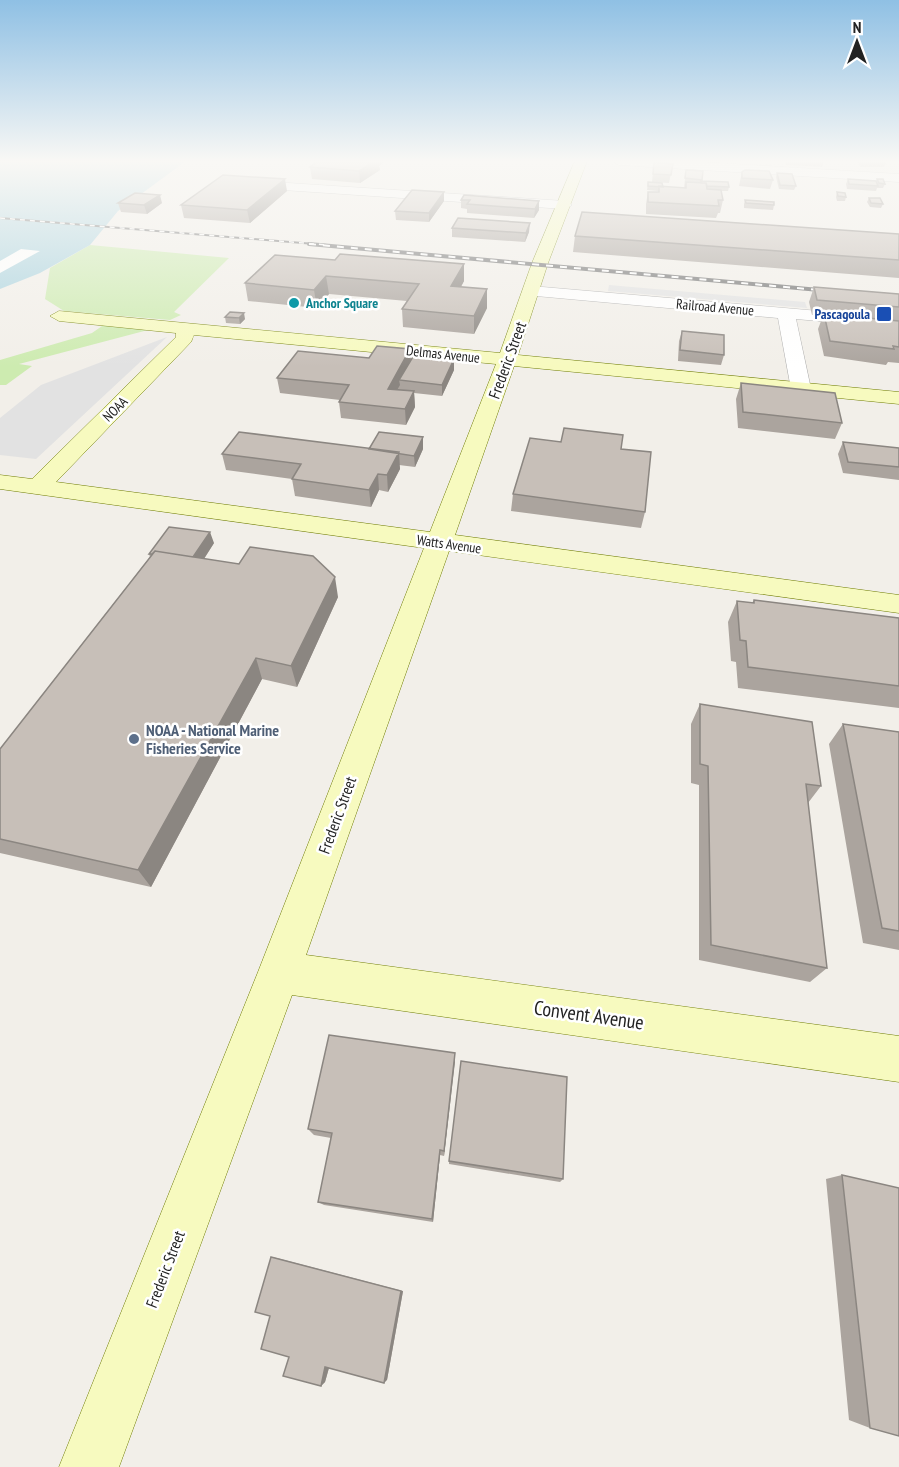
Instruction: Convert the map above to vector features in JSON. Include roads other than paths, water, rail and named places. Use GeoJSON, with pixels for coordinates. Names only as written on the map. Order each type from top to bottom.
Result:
{"type":"FeatureCollection","features":[{"type":"Feature","properties":{"kind":"street","name":"Frederic Street"},"geometry":{"type":"LineString","coordinates":[[88,1467],[279,972],[507,360],[540,263],[557,229]]}},
{"type":"Feature","properties":{"kind":"street","name":"Railroad Avenue"},"geometry":{"type":"LineString","coordinates":[[531,291],[899,322]]}},
{"type":"Feature","properties":{"kind":"street"},"geometry":{"type":"LineString","coordinates":[[786,313],[801,389]]}},
{"type":"Feature","properties":{"kind":"street","name":"Delmas Avenue"},"geometry":{"type":"LineString","coordinates":[[59,316],[899,398]]}},
{"type":"Feature","properties":{"kind":"street","name":"NOAA"},"geometry":{"type":"LineString","coordinates":[[38,487],[185,338],[186,328]]}},
{"type":"Feature","properties":{"kind":"street","name":"Watts Avenue"},"geometry":{"type":"LineString","coordinates":[[0,482],[899,604]]}},
{"type":"Feature","properties":{"kind":"street","name":"Convent Avenue"},"geometry":{"type":"LineString","coordinates":[[279,972],[899,1059]]}},
{"type":"Feature","properties":{"kind":"water"},"geometry":{"type":"Polygon","coordinates":[[[0,229],[103,229],[90,245],[40,273],[0,289],[0,229]]]}},
{"type":"Feature","properties":{"kind":"railway"},"geometry":{"type":"LineString","coordinates":[[139,229],[327,245]]}},
{"type":"Feature","properties":{"kind":"railway"},"geometry":{"type":"LineString","coordinates":[[309,244],[830,291]]}},
{"type":"Feature","properties":{"kind":"place","name":"Anchor Square"},"geometry":{"type":"Point","coordinates":[294,303]}},
{"type":"Feature","properties":{"kind":"place","name":"Pascagoula"},"geometry":{"type":"Point","coordinates":[884,314]}},
{"type":"Feature","properties":{"kind":"place","name":"NOAA - National Marine Fisheries Service"},"geometry":{"type":"Point","coordinates":[134,739]}}]}
